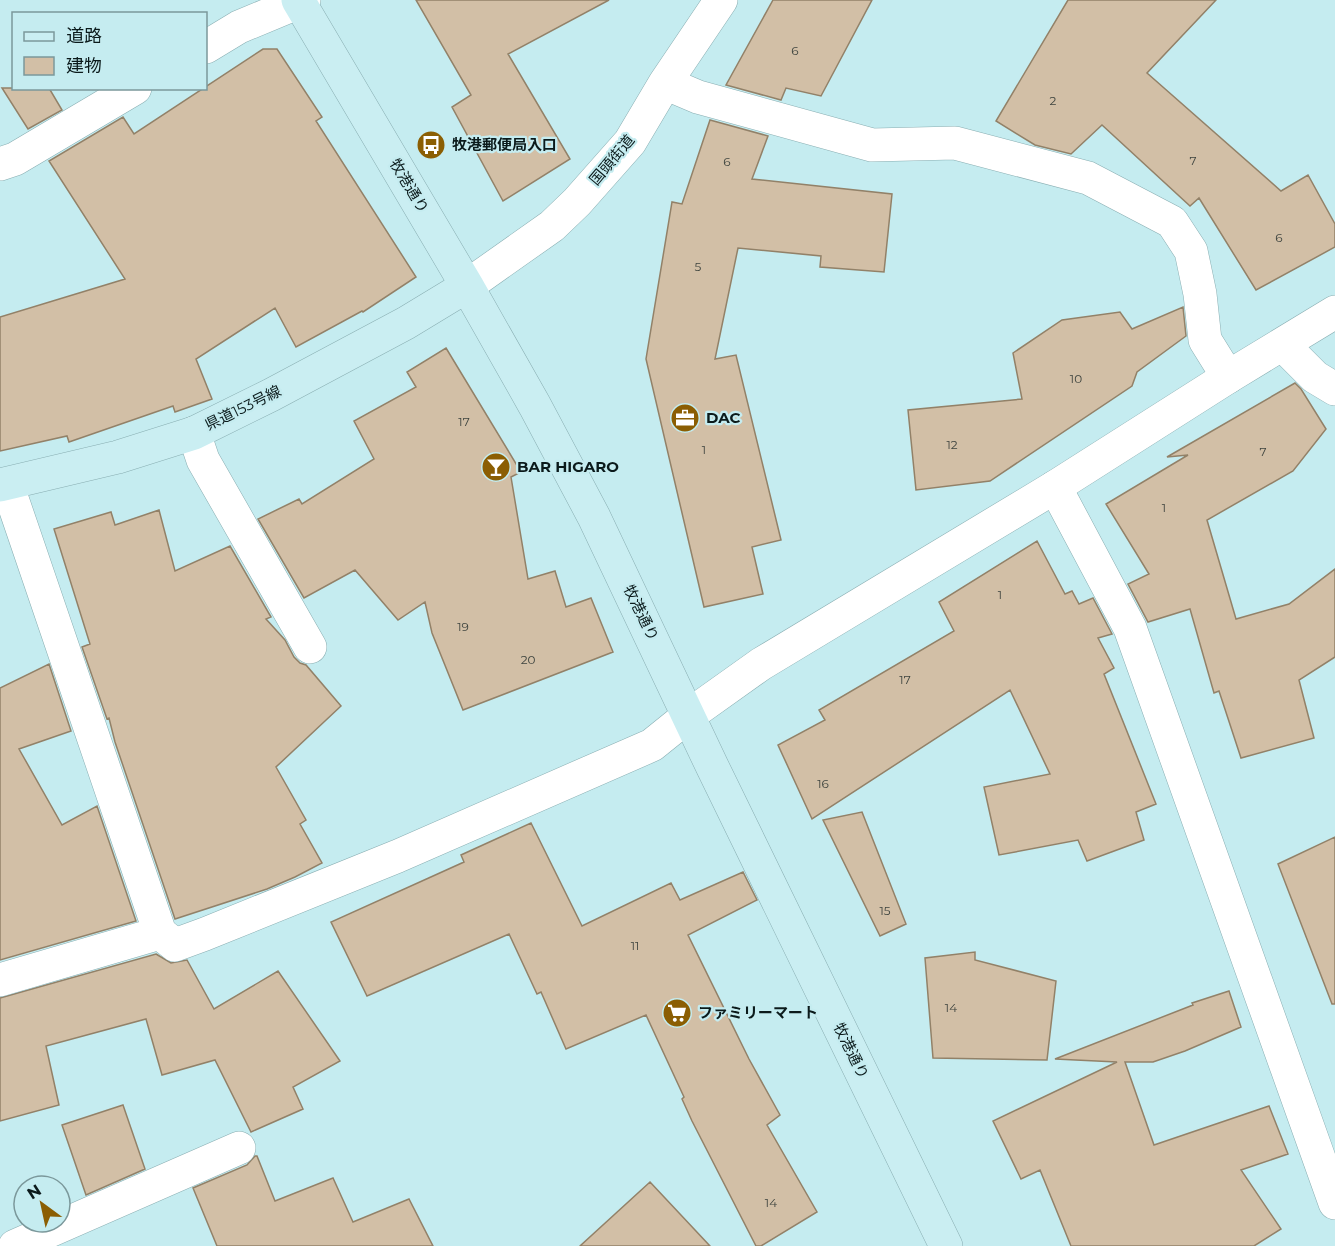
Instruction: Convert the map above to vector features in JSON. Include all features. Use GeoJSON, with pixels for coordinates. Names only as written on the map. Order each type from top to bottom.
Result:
{"type":"FeatureCollection","features":[{"type":"Feature","properties":{"kind":"main road","name":"牧港通り"},"geometry":{"type":"LineString","coordinates":[[301,1],[467,286],[594,517],[688,716],[946,1246]]}},
{"type":"Feature","properties":{"kind":"main road","name":"県道153号線"},"geometry":{"type":"LineString","coordinates":[[3,485],[118,457],[194,433],[406,323],[467,286]]}},
{"type":"Feature","properties":{"kind":"street","name":"国頭街道"},"geometry":{"type":"LineString","coordinates":[[467,286],[552,226],[577,202],[630,142],[664,82],[721,0]]}},
{"type":"Feature","properties":{"kind":"street"},"geometry":{"type":"LineString","coordinates":[[207,46],[239,27],[301,1]]}},
{"type":"Feature","properties":{"kind":"street"},"geometry":{"type":"LineString","coordinates":[[664,82],[698,97],[872,145],[955,143],[1088,178],[1172,222],[1191,251],[1200,294],[1205,340],[1228,377]]}},
{"type":"Feature","properties":{"kind":"street"},"geometry":{"type":"LineString","coordinates":[[0,164],[15,159],[132,90]]}},
{"type":"Feature","properties":{"kind":"street"},"geometry":{"type":"LineString","coordinates":[[3,485],[160,933],[175,945],[398,856],[652,745],[688,716],[761,664],[1055,487],[1335,312]]}},
{"type":"Feature","properties":{"kind":"street"},"geometry":{"type":"LineString","coordinates":[[1283,345],[1315,377],[1335,389]]}},
{"type":"Feature","properties":{"kind":"street"},"geometry":{"type":"LineString","coordinates":[[194,433],[203,460],[310,647]]}},
{"type":"Feature","properties":{"kind":"street"},"geometry":{"type":"LineString","coordinates":[[1055,487],[1130,628],[1335,1203]]}},
{"type":"Feature","properties":{"kind":"street"},"geometry":{"type":"LineString","coordinates":[[0,980],[160,933]]}},
{"type":"Feature","properties":{"kind":"street"},"geometry":{"type":"LineString","coordinates":[[0,1229],[14,1246],[239,1148]]}},
{"type":"Feature","properties":{"kind":"building"},"geometry":{"type":"Polygon","coordinates":[[[416,0],[609,0],[508,54],[570,159],[503,201],[452,107],[471,95],[416,0]]]}},
{"type":"Feature","properties":{"kind":"building"},"geometry":{"type":"Polygon","coordinates":[[[773,0],[872,0],[821,96],[786,88],[781,100],[726,85],[773,0]]]}},
{"type":"Feature","properties":{"kind":"building"},"geometry":{"type":"Polygon","coordinates":[[[1068,0],[1216,0],[1147,73],[1281,191],[1308,175],[1335,224],[1335,247],[1256,290],[1199,198],[1190,206],[1102,125],[1071,154],[1035,145],[996,121],[1068,0]]]}},
{"type":"Feature","properties":{"kind":"building"},"geometry":{"type":"Polygon","coordinates":[[[263,49],[277,49],[322,117],[316,121],[416,277],[363,312],[296,347],[275,308],[196,359],[212,399],[175,412],[173,406],[69,442],[67,436],[0,451],[0,317],[125,279],[49,161],[123,117],[134,134],[201,90],[207,90],[207,86],[263,49]]]}},
{"type":"Feature","properties":{"kind":"building"},"geometry":{"type":"Polygon","coordinates":[[[2,88],[50,90],[62,110],[28,129],[2,88]]]}},
{"type":"Feature","properties":{"kind":"building"},"geometry":{"type":"Polygon","coordinates":[[[710,120],[768,136],[752,179],[892,194],[884,272],[820,267],[821,256],[738,248],[715,359],[736,355],[781,540],[752,547],[763,594],[704,607],[646,359],[672,202],[682,204],[710,120]]]}},
{"type":"Feature","properties":{"kind":"building"},"geometry":{"type":"Polygon","coordinates":[[[1183,307],[1186,336],[1137,372],[1132,386],[990,481],[916,490],[908,410],[1022,399],[1013,353],[1062,320],[1120,312],[1132,329],[1183,307]]]}},
{"type":"Feature","properties":{"kind":"building"},"geometry":{"type":"Polygon","coordinates":[[[446,348],[521,472],[511,477],[528,579],[555,571],[566,607],[591,598],[613,652],[463,710],[432,633],[425,602],[398,620],[355,570],[304,598],[258,519],[299,499],[302,504],[374,459],[354,421],[416,387],[407,372],[446,348]]]}},
{"type":"Feature","properties":{"kind":"building"},"geometry":{"type":"Polygon","coordinates":[[[1295,383],[1326,429],[1293,471],[1207,520],[1236,619],[1289,604],[1335,569],[1335,657],[1299,680],[1314,738],[1241,758],[1219,691],[1214,693],[1190,609],[1148,622],[1128,584],[1149,574],[1106,504],[1188,455],[1167,457],[1295,383]]]}},
{"type":"Feature","properties":{"kind":"building"},"geometry":{"type":"Polygon","coordinates":[[[159,510],[175,571],[230,546],[271,617],[266,619],[285,640],[294,657],[306,665],[341,706],[276,767],[306,820],[300,824],[322,863],[267,889],[175,919],[109,718],[107,719],[82,647],[90,644],[54,529],[111,512],[115,525],[159,510]]]}},
{"type":"Feature","properties":{"kind":"building"},"geometry":{"type":"Polygon","coordinates":[[[1037,541],[1065,594],[1072,591],[1079,604],[1093,598],[1112,634],[1098,638],[1114,668],[1104,674],[1156,804],[1136,812],[1144,840],[1087,861],[1078,840],[999,855],[984,787],[1050,774],[1010,690],[812,819],[778,745],[825,720],[819,710],[954,631],[939,602],[1037,541]]]}},
{"type":"Feature","properties":{"kind":"building"},"geometry":{"type":"Polygon","coordinates":[[[49,664],[71,731],[19,749],[62,825],[97,806],[136,921],[0,960],[0,688],[49,664]]]}},
{"type":"Feature","properties":{"kind":"building"},"geometry":{"type":"Polygon","coordinates":[[[862,812],[906,924],[880,936],[823,820],[862,812]]]}},
{"type":"Feature","properties":{"kind":"building"},"geometry":{"type":"Polygon","coordinates":[[[531,823],[582,926],[671,883],[680,900],[743,872],[757,900],[688,935],[749,1059],[780,1115],[767,1125],[817,1212],[761,1246],[756,1246],[692,1121],[682,1099],[684,1097],[646,1015],[566,1049],[541,992],[537,994],[509,934],[367,996],[331,922],[464,862],[461,855],[531,823]]]}},
{"type":"Feature","properties":{"kind":"building"},"geometry":{"type":"Polygon","coordinates":[[[1335,837],[1335,1004],[1332,1004],[1278,864],[1335,837]]]}},
{"type":"Feature","properties":{"kind":"building"},"geometry":{"type":"Polygon","coordinates":[[[975,952],[975,960],[1056,981],[1047,1060],[933,1058],[925,958],[975,952]]]}},
{"type":"Feature","properties":{"kind":"building"},"geometry":{"type":"Polygon","coordinates":[[[156,954],[171,963],[187,960],[214,1009],[278,971],[340,1061],[293,1087],[303,1109],[251,1132],[215,1060],[162,1075],[146,1019],[46,1046],[59,1105],[0,1121],[0,998],[156,954]]]}},
{"type":"Feature","properties":{"kind":"building"},"geometry":{"type":"Polygon","coordinates":[[[1229,991],[1241,1027],[1153,1062],[1125,1062],[1154,1145],[1269,1106],[1288,1154],[1241,1170],[1281,1229],[1254,1246],[1071,1246],[1040,1170],[1021,1179],[993,1121],[1117,1062],[1055,1059],[1193,1005],[1192,1003],[1229,991]]]}},
{"type":"Feature","properties":{"kind":"building"},"geometry":{"type":"Polygon","coordinates":[[[123,1105],[145,1169],[86,1195],[62,1125],[123,1105]]]}},
{"type":"Feature","properties":{"kind":"building"},"geometry":{"type":"Polygon","coordinates":[[[257,1156],[275,1201],[333,1178],[353,1222],[409,1199],[433,1246],[217,1246],[193,1188],[247,1165],[257,1156]]]}},
{"type":"Feature","properties":{"kind":"building"},"geometry":{"type":"Polygon","coordinates":[[[650,1182],[710,1246],[580,1246],[650,1182]]]}},
{"type":"Feature","properties":{"kind":"place","name":"牧港郵便局入口"},"geometry":{"type":"Point","coordinates":[431,145]}},
{"type":"Feature","properties":{"kind":"place","name":"DAC"},"geometry":{"type":"Point","coordinates":[685,418]}},
{"type":"Feature","properties":{"kind":"place","name":"BAR HIGARO"},"geometry":{"type":"Point","coordinates":[496,467]}},
{"type":"Feature","properties":{"kind":"place","name":"ファミリーマート"},"geometry":{"type":"Point","coordinates":[677,1013]}}]}
